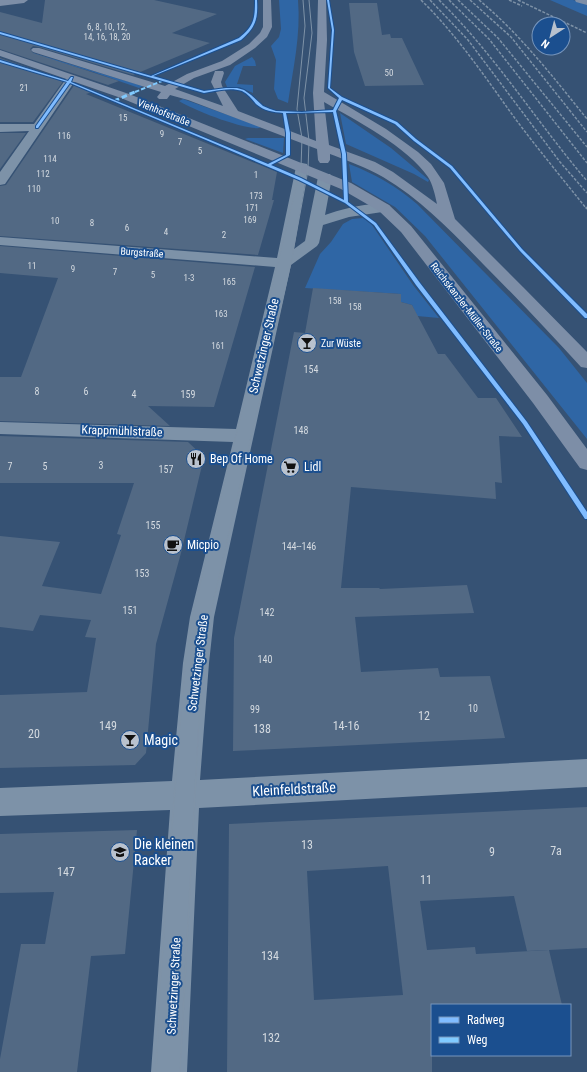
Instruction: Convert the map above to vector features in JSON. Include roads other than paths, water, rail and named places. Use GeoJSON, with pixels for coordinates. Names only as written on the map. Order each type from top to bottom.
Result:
{"type":"FeatureCollection","features":[{"type":"Feature","properties":{"kind":"main road"},"geometry":{"type":"LineString","coordinates":[[0,3],[24,0]]}},
{"type":"Feature","properties":{"kind":"main road"},"geometry":{"type":"LineString","coordinates":[[135,79],[157,78],[206,69],[226,62],[259,40],[265,32],[268,26],[267,0]]}},
{"type":"Feature","properties":{"kind":"main road"},"geometry":{"type":"LineString","coordinates":[[322,0],[322,40],[318,93],[324,147],[325,177]]}},
{"type":"Feature","properties":{"kind":"main road"},"geometry":{"type":"LineString","coordinates":[[579,0],[587,2]]}},
{"type":"Feature","properties":{"kind":"main road","name":"Viehhofstraße"},"geometry":{"type":"LineString","coordinates":[[0,39],[135,79],[169,92],[233,112],[324,147]]}},
{"type":"Feature","properties":{"kind":"main road","name":"Viehhofstraße"},"geometry":{"type":"LineString","coordinates":[[0,53],[125,96],[325,177]]}},
{"type":"Feature","properties":{"kind":"main road"},"geometry":{"type":"LineString","coordinates":[[226,62],[219,73],[216,82],[233,112]]}},
{"type":"Feature","properties":{"kind":"main road"},"geometry":{"type":"LineString","coordinates":[[160,110],[169,92],[206,69]]}},
{"type":"Feature","properties":{"kind":"main road"},"geometry":{"type":"LineString","coordinates":[[125,96],[193,88],[219,73]]}},
{"type":"Feature","properties":{"kind":"main road"},"geometry":{"type":"LineString","coordinates":[[318,93],[386,135],[422,162],[434,176],[449,220]]}},
{"type":"Feature","properties":{"kind":"main road"},"geometry":{"type":"LineString","coordinates":[[210,131],[254,134],[288,133],[321,126]]}},
{"type":"Feature","properties":{"kind":"main road"},"geometry":{"type":"LineString","coordinates":[[324,147],[389,174],[415,191],[449,220],[560,333],[587,363]]}},
{"type":"Feature","properties":{"kind":"main road","name":"Reichskanzler-Müller-Straße"},"geometry":{"type":"LineString","coordinates":[[325,177],[346,186],[384,208],[406,229],[540,400],[587,464]]}},
{"type":"Feature","properties":{"kind":"street"},"geometry":{"type":"LineString","coordinates":[[0,181],[72,78]]}},
{"type":"Feature","properties":{"kind":"street"},"geometry":{"type":"LineString","coordinates":[[0,128],[37,127]]}},
{"type":"Feature","properties":{"kind":"street","name":"Schwetzinger Straße"},"geometry":{"type":"LineString","coordinates":[[170,1072],[185,795],[196,663],[202,617],[284,263],[302,167]]}},
{"type":"Feature","properties":{"kind":"street"},"geometry":{"type":"LineString","coordinates":[[284,263],[312,243],[325,177]]}},
{"type":"Feature","properties":{"kind":"street"},"geometry":{"type":"LineString","coordinates":[[316,223],[337,214],[357,210],[384,208]]}},
{"type":"Feature","properties":{"kind":"street","name":"Burgstraße"},"geometry":{"type":"LineString","coordinates":[[0,241],[284,263]]}},
{"type":"Feature","properties":{"kind":"street","name":"Krappmühlstraße"},"geometry":{"type":"LineString","coordinates":[[0,428],[243,436]]}},
{"type":"Feature","properties":{"kind":"street","name":"Kleinfeldstraße"},"geometry":{"type":"LineString","coordinates":[[0,802],[185,795],[587,773]]}},
{"type":"Feature","properties":{"kind":"tram line"},"geometry":{"type":"LineString","coordinates":[[176,775],[185,666],[193,613],[301,167],[302,138],[297,109],[305,26],[303,0]]}},
{"type":"Feature","properties":{"kind":"tram line"},"geometry":{"type":"LineString","coordinates":[[196,775],[202,665],[209,620],[291,263],[308,170],[309,141],[304,98],[312,33],[309,0]]}},
{"type":"Feature","properties":{"kind":"tram line"},"geometry":{"type":"LineString","coordinates":[[156,1072],[160,984],[176,774]]}},
{"type":"Feature","properties":{"kind":"tram line"},"geometry":{"type":"LineString","coordinates":[[180,1072],[196,774]]}},
{"type":"Feature","properties":{"kind":"railway"},"geometry":{"type":"LineString","coordinates":[[421,0],[459,42],[523,129],[586,208]]}},
{"type":"Feature","properties":{"kind":"railway"},"geometry":{"type":"LineString","coordinates":[[430,0],[468,40],[560,162],[587,193]]}},
{"type":"Feature","properties":{"kind":"railway"},"geometry":{"type":"LineString","coordinates":[[439,0],[479,43],[587,181]]}},
{"type":"Feature","properties":{"kind":"railway"},"geometry":{"type":"LineString","coordinates":[[449,0],[489,39],[587,163]]}},
{"type":"Feature","properties":{"kind":"railway"},"geometry":{"type":"LineString","coordinates":[[458,0],[498,38],[587,147]]}},
{"type":"Feature","properties":{"kind":"railway"},"geometry":{"type":"LineString","coordinates":[[470,0],[511,37],[587,132]]}},
{"type":"Feature","properties":{"kind":"railway"},"geometry":{"type":"LineString","coordinates":[[479,0],[523,42],[587,119]]}},
{"type":"Feature","properties":{"kind":"railway"},"geometry":{"type":"LineString","coordinates":[[509,0],[522,6]]}},
{"type":"Feature","properties":{"kind":"railway"},"geometry":{"type":"LineString","coordinates":[[518,0],[587,33]]}},
{"type":"Feature","properties":{"kind":"place","name":"Zur Wüste"},"geometry":{"type":"Point","coordinates":[307,343]}},
{"type":"Feature","properties":{"kind":"place","name":"Bep Of Home"},"geometry":{"type":"Point","coordinates":[196,459]}},
{"type":"Feature","properties":{"kind":"place","name":"Lidl"},"geometry":{"type":"Point","coordinates":[290,467]}},
{"type":"Feature","properties":{"kind":"place","name":"Micpio"},"geometry":{"type":"Point","coordinates":[173,545]}},
{"type":"Feature","properties":{"kind":"place","name":"Magic"},"geometry":{"type":"Point","coordinates":[130,740]}},
{"type":"Feature","properties":{"kind":"place","name":"Die kleinen Racker"},"geometry":{"type":"Point","coordinates":[120,852]}}]}
